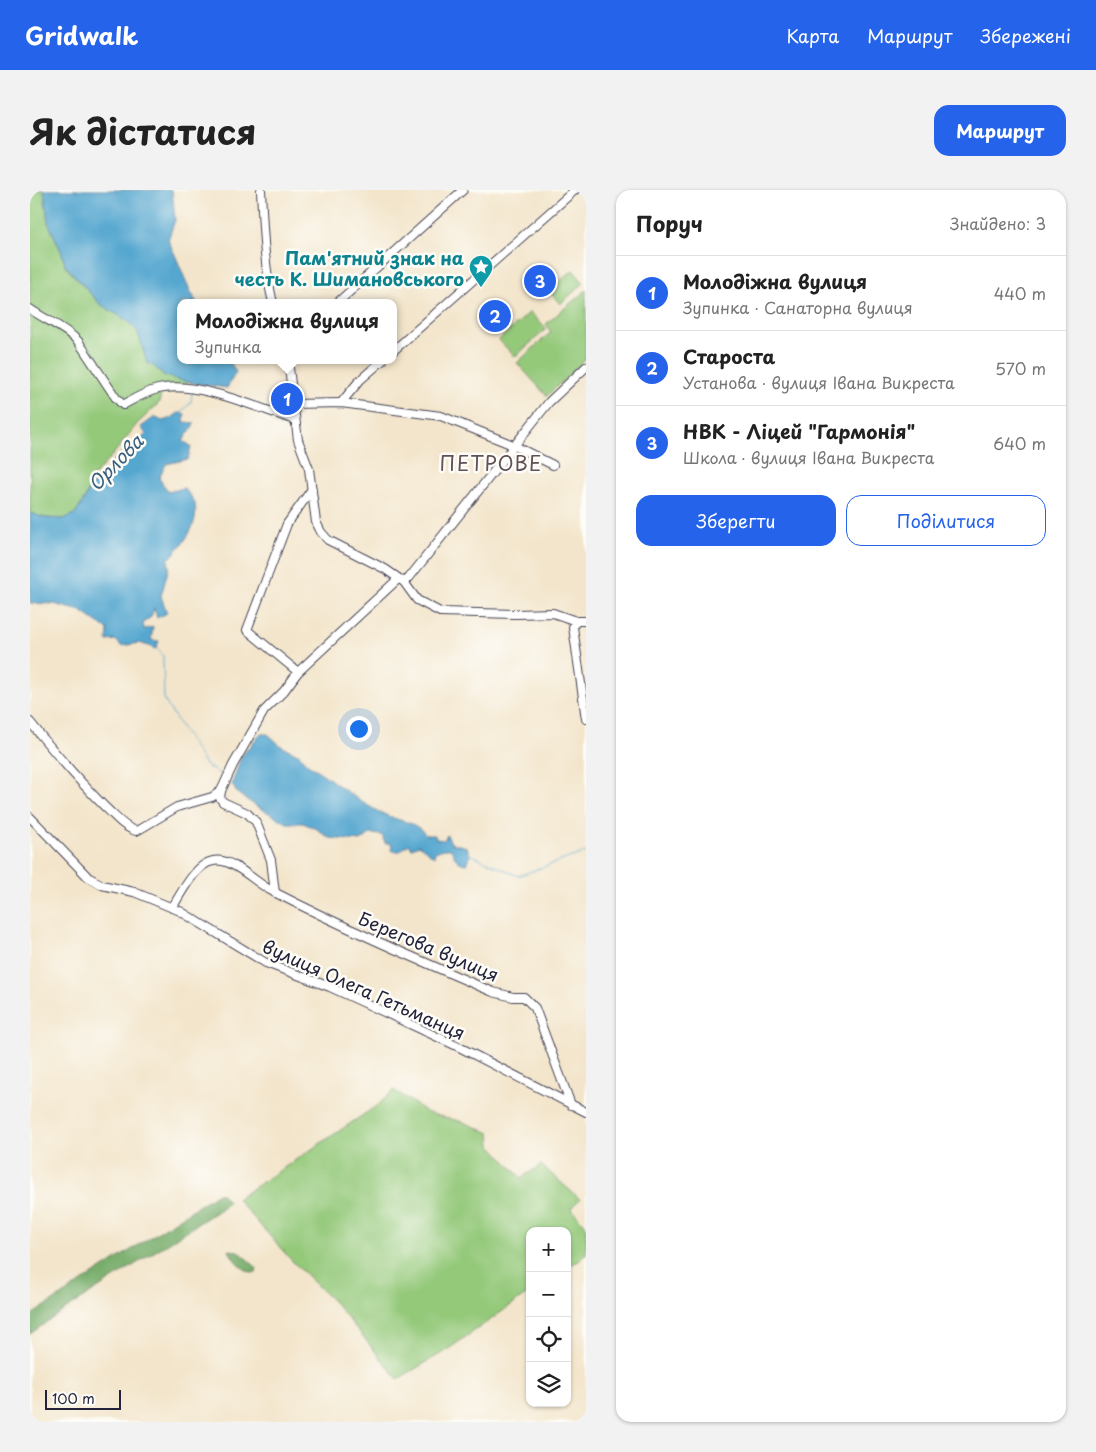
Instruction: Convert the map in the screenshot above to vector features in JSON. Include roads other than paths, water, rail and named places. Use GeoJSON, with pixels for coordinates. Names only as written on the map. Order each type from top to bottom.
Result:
{"type":"FeatureCollection","features":[{"type":"Feature","properties":{"kind":"street"},"geometry":{"type":"LineString","coordinates":[[262,190],[264,240],[272,299]]}},
{"type":"Feature","properties":{"kind":"street"},"geometry":{"type":"LineString","coordinates":[[341,299],[463,190]]}},
{"type":"Feature","properties":{"kind":"street"},"geometry":{"type":"LineString","coordinates":[[397,347],[575,190]]}},
{"type":"Feature","properties":{"kind":"street"},"geometry":{"type":"LineString","coordinates":[[30,309],[61,326],[71,334],[87,354],[116,398],[123,405],[160,388],[188,388],[232,398],[295,420]]}},
{"type":"Feature","properties":{"kind":"street"},"geometry":{"type":"LineString","coordinates":[[288,364],[298,440],[309,469],[316,522],[328,540],[385,569],[401,581],[417,600],[440,612],[553,613],[576,621],[586,621]]}},
{"type":"Feature","properties":{"kind":"street"},"geometry":{"type":"LineString","coordinates":[[341,403],[360,380],[378,364]]}},
{"type":"Feature","properties":{"kind":"street"},"geometry":{"type":"LineString","coordinates":[[275,893],[268,850],[256,822],[247,813],[223,802],[220,796],[234,764],[264,711],[284,691],[298,672],[401,581],[408,578],[548,402],[586,367]]}},
{"type":"Feature","properties":{"kind":"street"},"geometry":{"type":"LineString","coordinates":[[293,404],[341,403],[441,416],[513,445],[553,465]]}},
{"type":"Feature","properties":{"kind":"street"},"geometry":{"type":"LineString","coordinates":[[298,672],[247,630],[287,524],[312,489]]}},
{"type":"Feature","properties":{"kind":"street"},"geometry":{"type":"LineString","coordinates":[[576,621],[573,627],[586,719]]}},
{"type":"Feature","properties":{"kind":"street"},"geometry":{"type":"LineString","coordinates":[[32,728],[68,769],[129,828],[140,829],[176,807],[212,797],[221,791]]}},
{"type":"Feature","properties":{"kind":"street","name":"вулиця Олега Гетьманця"},"geometry":{"type":"LineString","coordinates":[[30,817],[88,877],[102,885],[134,892],[180,911],[266,964],[330,987],[367,1004],[461,1048],[586,1112]]}},
{"type":"Feature","properties":{"kind":"street","name":"Берегова вулиця"},"geometry":{"type":"LineString","coordinates":[[172,908],[197,870],[206,863],[219,860],[233,865],[275,893],[369,937],[493,992],[513,997],[524,997],[535,1008],[571,1105]]}},
{"type":"Feature","properties":{"kind":"street"},"geometry":{"type":"LineString","coordinates":[[253,879],[260,880],[266,877],[272,868]]}},
{"type":"Feature","properties":{"kind":"water"},"geometry":{"type":"Polygon","coordinates":[[[44,190],[172,190],[175,220],[168,240],[195,299],[177,299],[177,364],[231,364],[236,372],[227,388],[173,378],[164,375],[147,363],[138,332],[128,321],[100,304],[65,265],[62,253],[48,222],[44,190]]]}},
{"type":"Feature","properties":{"kind":"water"},"geometry":{"type":"Polygon","coordinates":[[[178,413],[185,414],[184,422],[195,423],[183,441],[191,446],[188,459],[166,464],[159,478],[168,492],[184,488],[195,504],[196,512],[193,526],[189,533],[168,559],[169,567],[161,596],[167,613],[157,618],[154,608],[151,617],[143,623],[144,629],[153,627],[151,640],[159,641],[156,649],[140,643],[121,646],[116,640],[107,641],[108,630],[81,611],[54,604],[30,603],[30,513],[45,518],[64,519],[76,513],[90,487],[106,473],[115,458],[146,434],[141,427],[155,417],[162,421],[172,418],[178,413]]]}},
{"type":"Feature","properties":{"kind":"water"},"geometry":{"type":"Polygon","coordinates":[[[260,734],[268,734],[281,746],[300,755],[306,763],[377,811],[414,825],[426,835],[435,835],[436,839],[444,840],[447,835],[451,843],[467,847],[470,857],[467,864],[457,859],[451,849],[435,852],[434,857],[419,845],[412,848],[409,844],[400,851],[392,851],[391,843],[385,843],[382,835],[370,834],[361,841],[329,838],[317,829],[303,823],[287,823],[253,804],[237,793],[232,784],[241,757],[260,734]]]}},
{"type":"Feature","properties":{"kind":"waterway","name":"Орлова"},"geometry":{"type":"LineString","coordinates":[[180,414],[191,402],[192,393]]}},
{"type":"Feature","properties":{"kind":"waterway"},"geometry":{"type":"LineString","coordinates":[[157,648],[163,656],[164,700],[206,766],[224,776]]}},
{"type":"Feature","properties":{"kind":"waterway"},"geometry":{"type":"LineString","coordinates":[[468,853],[518,876],[586,852]]}},
{"type":"Feature","properties":{"kind":"place","name":"НВК - Ліцей \"Гармонія\""},"geometry":{"type":"Point","coordinates":[540,281]}},
{"type":"Feature","properties":{"kind":"place","name":"Пам'ятний знак на честь К. Шимановського"},"geometry":{"type":"Point","coordinates":[481,288]}},
{"type":"Feature","properties":{"kind":"place","name":"Староста"},"geometry":{"type":"Point","coordinates":[495,316]}},
{"type":"Feature","properties":{"kind":"place","name":"Молодіжна вулиця"},"geometry":{"type":"Point","coordinates":[287,399]}},
{"type":"Feature","properties":{"kind":"district","name":"ПЕТРОВЕ"},"geometry":{"type":"Point","coordinates":[491,463]}}]}
